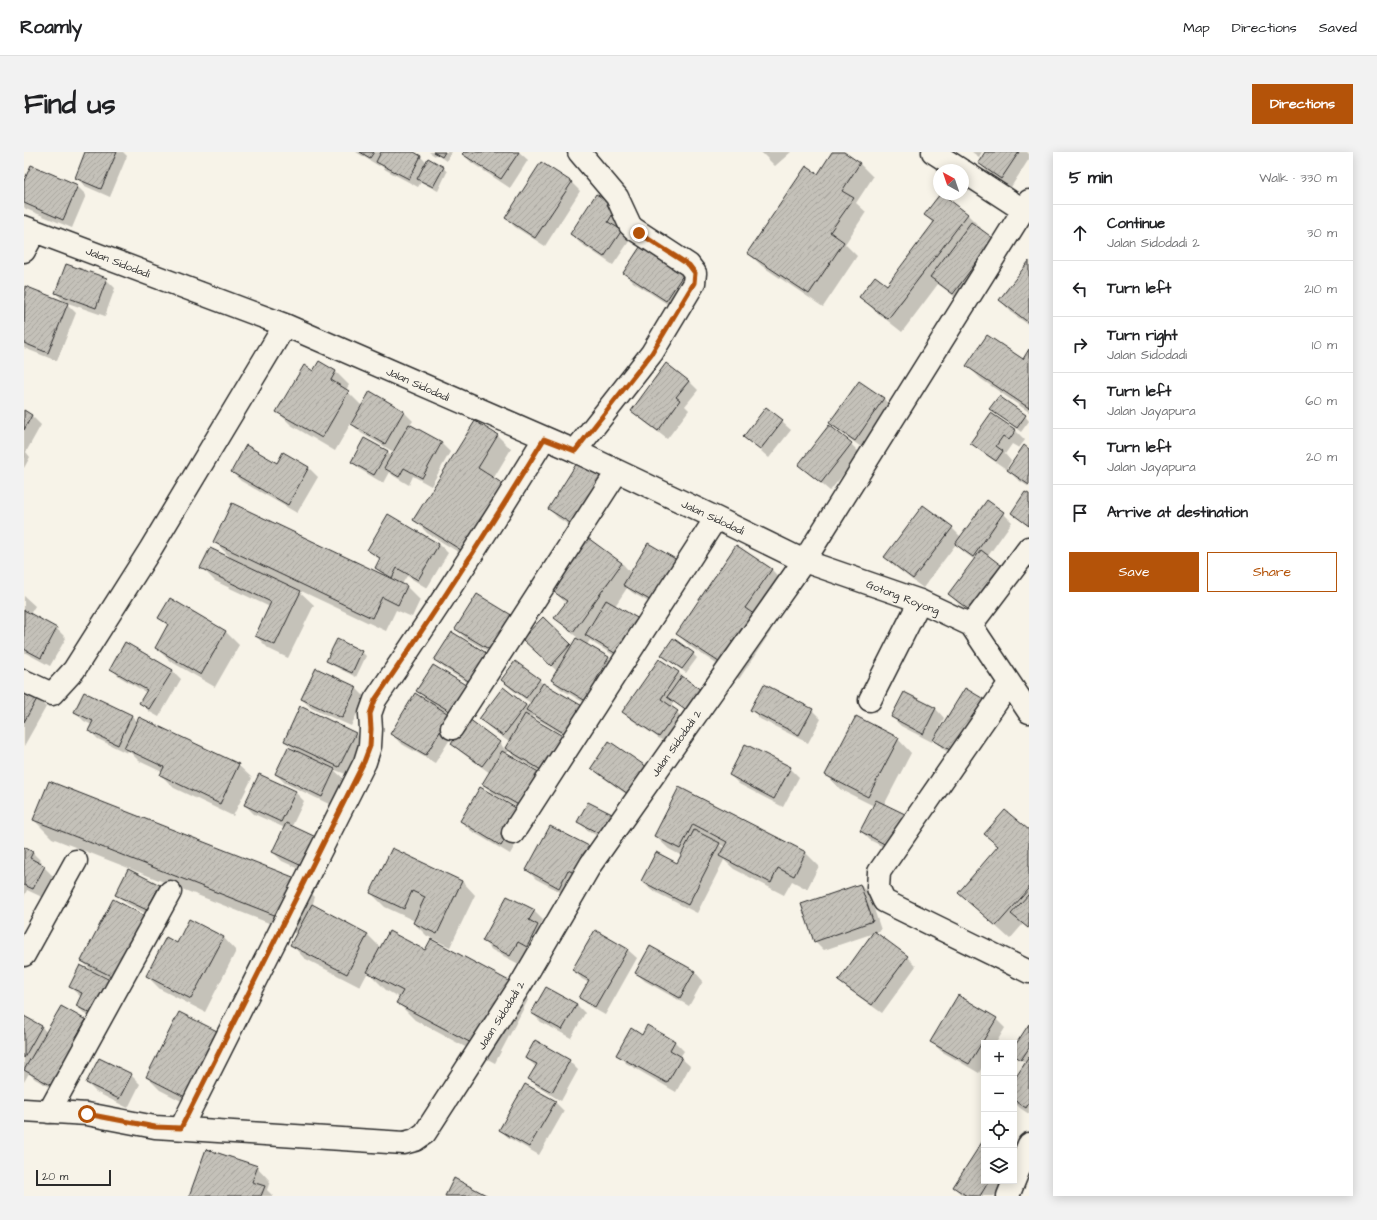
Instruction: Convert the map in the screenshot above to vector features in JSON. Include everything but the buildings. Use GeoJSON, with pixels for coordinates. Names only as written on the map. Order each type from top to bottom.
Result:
{"type":"FeatureCollection","features":[{"type":"Feature","properties":{"kind":"street"},"geometry":{"type":"LineString","coordinates":[[575,451],[652,353],[694,283],[695,273],[689,265],[630,225],[617,197],[579,152]]}},
{"type":"Feature","properties":{"kind":"street"},"geometry":{"type":"LineString","coordinates":[[933,152],[951,164]]}},
{"type":"Feature","properties":{"kind":"street"},"geometry":{"type":"LineString","coordinates":[[969,175],[1026,205]]}},
{"type":"Feature","properties":{"kind":"street","name":"Jalan Sidodadi 2"},"geometry":{"type":"LineString","coordinates":[[24,1110],[87,1114],[155,1127],[404,1143],[415,1140],[425,1133],[521,984],[591,864],[804,561],[1026,205]]}},
{"type":"Feature","properties":{"kind":"street"},"geometry":{"type":"LineString","coordinates":[[24,251],[30,229]]}},
{"type":"Feature","properties":{"kind":"street","name":"Jalan Sidodadi"},"geometry":{"type":"LineString","coordinates":[[30,229],[285,325],[544,439],[575,451],[804,561]]}},
{"type":"Feature","properties":{"kind":"street"},"geometry":{"type":"LineString","coordinates":[[24,681],[52,694],[74,670],[150,550],[285,325]]}},
{"type":"Feature","properties":{"kind":"street"},"geometry":{"type":"LineString","coordinates":[[181,1128],[364,762],[370,746],[370,714],[375,700],[433,615],[544,439]]}},
{"type":"Feature","properties":{"kind":"street"},"geometry":{"type":"LineString","coordinates":[[452,728],[616,472]]}},
{"type":"Feature","properties":{"kind":"street"},"geometry":{"type":"LineString","coordinates":[[513,833],[716,518]]}},
{"type":"Feature","properties":{"kind":"street"},"geometry":{"type":"LineString","coordinates":[[1029,548],[971,625],[1029,712]]}},
{"type":"Feature","properties":{"kind":"street","name":"Gotong Royong"},"geometry":{"type":"LineString","coordinates":[[804,561],[920,601],[971,625]]}},
{"type":"Feature","properties":{"kind":"street"},"geometry":{"type":"LineString","coordinates":[[870,700],[920,601]]}},
{"type":"Feature","properties":{"kind":"street"},"geometry":{"type":"LineString","coordinates":[[1009,684],[879,872],[878,888],[884,901],[1029,972]]}},
{"type":"Feature","properties":{"kind":"street"},"geometry":{"type":"LineString","coordinates":[[24,955],[76,861]]}},
{"type":"Feature","properties":{"kind":"street"},"geometry":{"type":"LineString","coordinates":[[49,1112],[170,892]]}},
{"type":"Feature","properties":{"kind":"street"},"geometry":{"type":"LineString","coordinates":[[1008,1196],[1029,1144]]}},
{"type":"Feature","properties":{"kind":"route"},"geometry":{"type":"LineString","coordinates":[[87,1114],[155,1127],[181,1128],[364,762],[370,746],[370,714],[375,700],[433,615],[544,439],[575,451],[652,353],[694,283],[695,273],[689,265],[639,233]]}}]}
